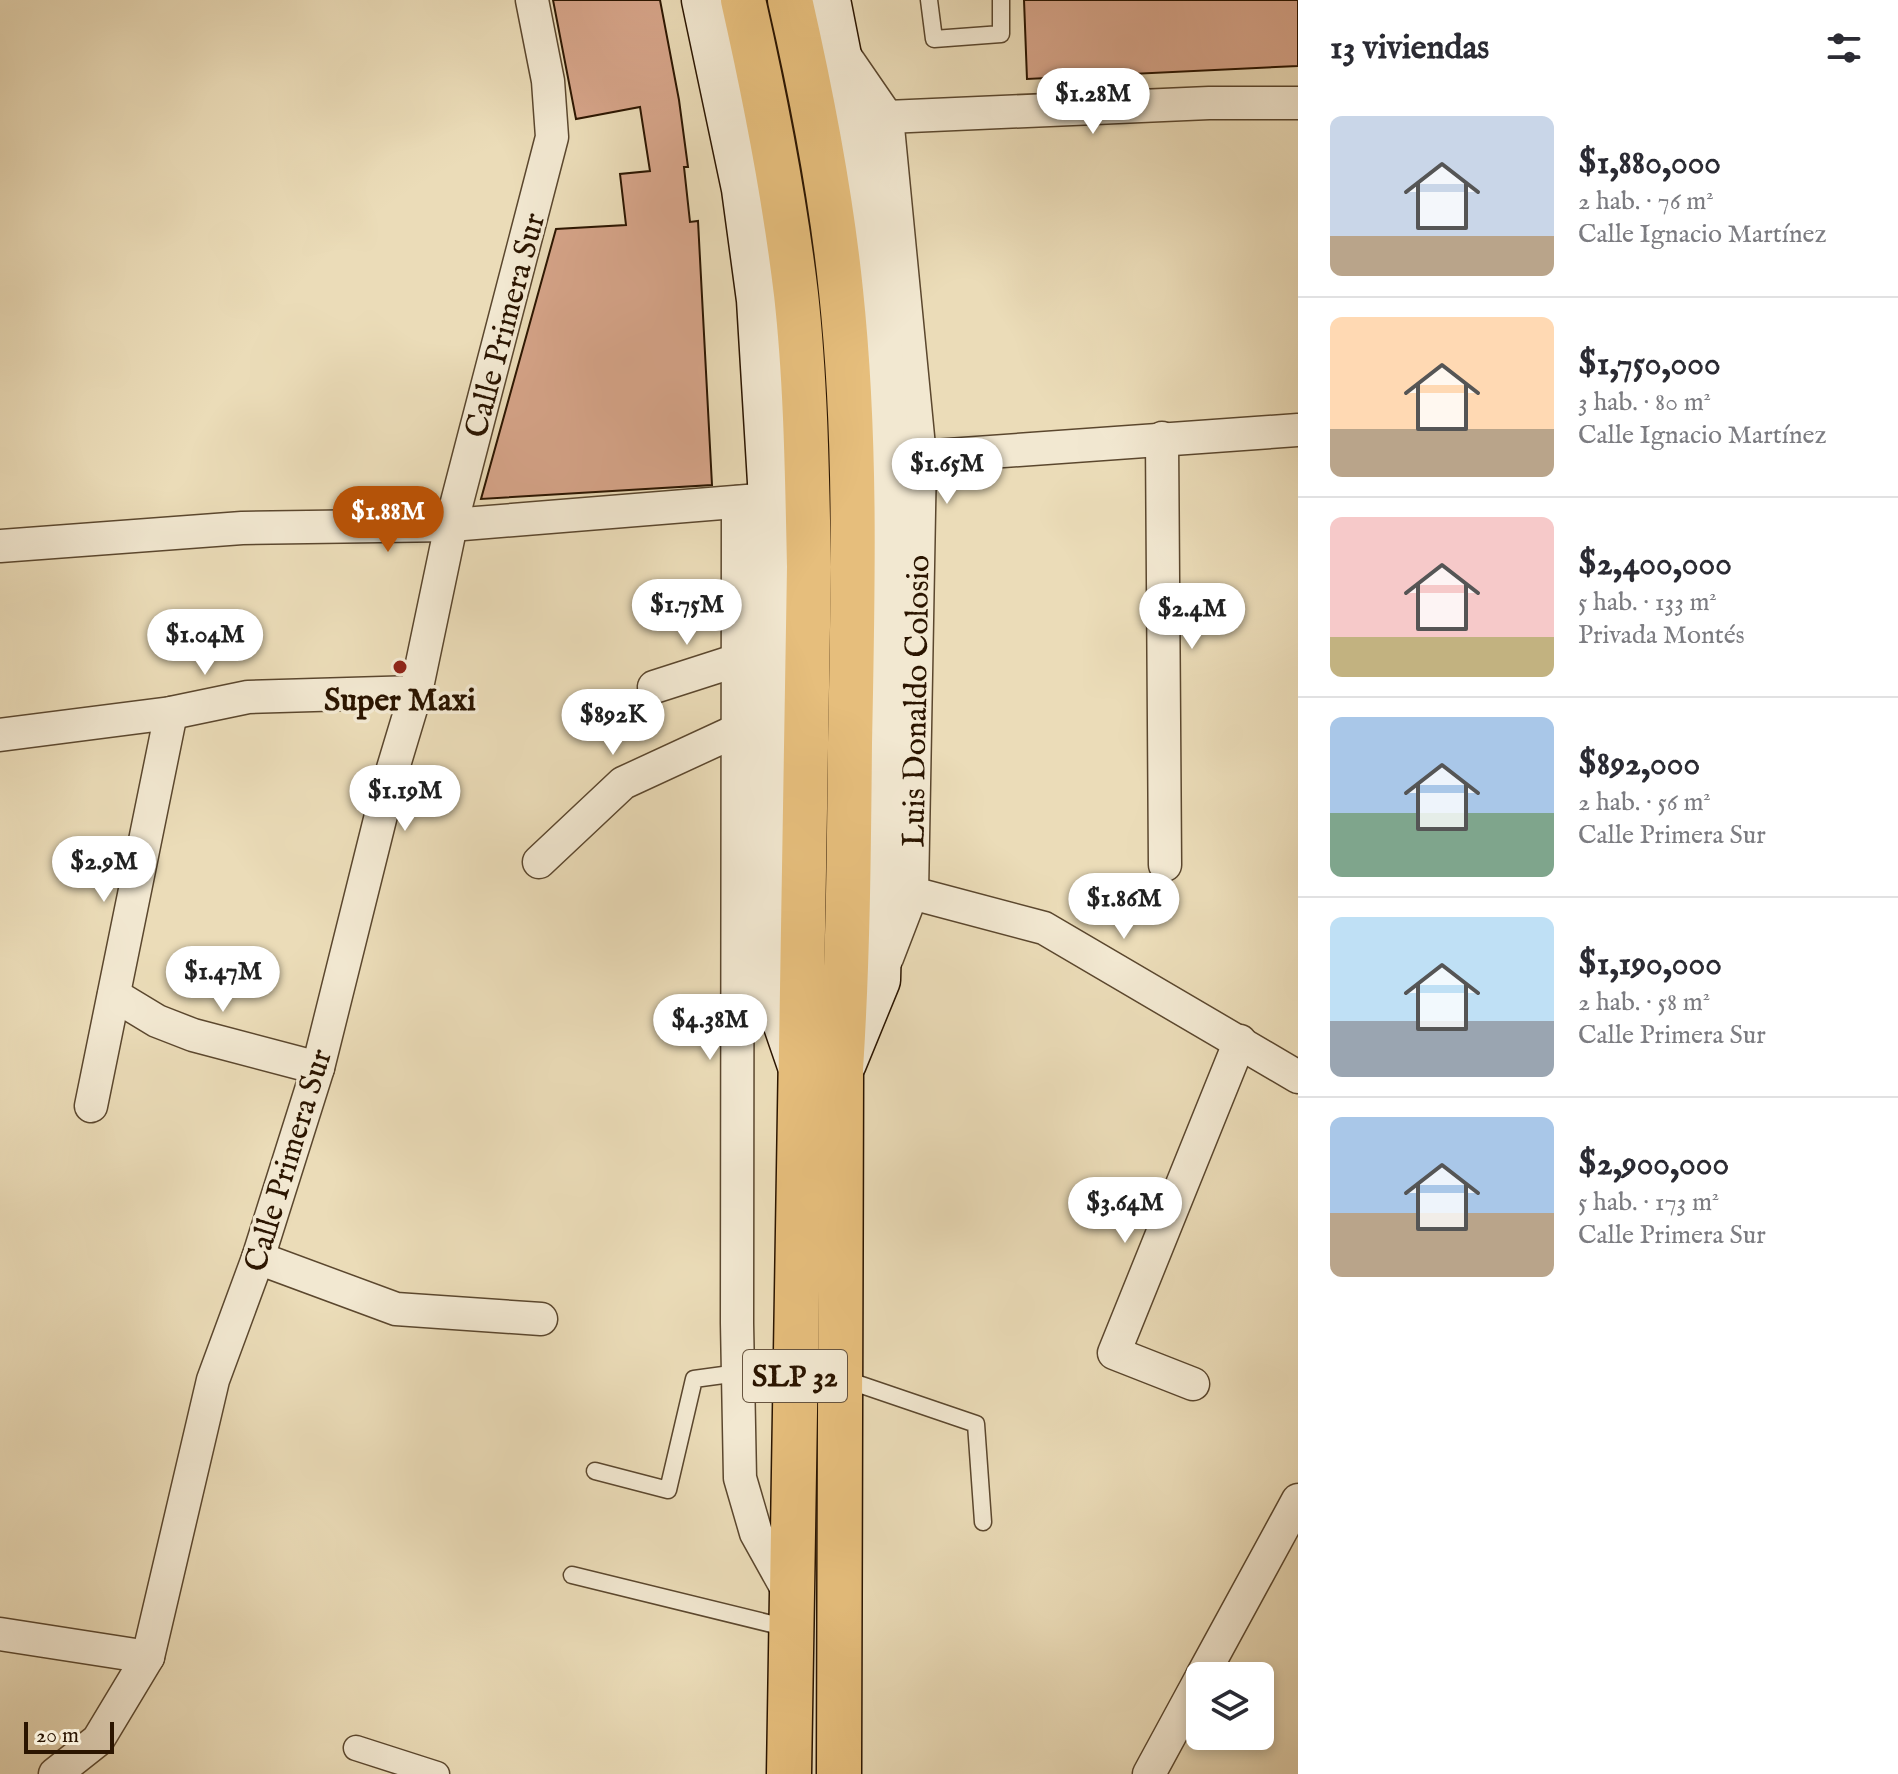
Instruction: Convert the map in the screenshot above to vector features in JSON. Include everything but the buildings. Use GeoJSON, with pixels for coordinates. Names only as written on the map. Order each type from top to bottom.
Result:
{"type":"FeatureCollection","features":[{"type":"Feature","properties":{"kind":"highway","name":"SLP 32"},"geometry":{"type":"LineString","coordinates":[[743,0],[781,181],[796,296],[805,414],[809,567],[802,977],[821,1068],[839,1378],[839,1774]]}},
{"type":"Feature","properties":{"kind":"highway","name":"SLP 32"},"geometry":{"type":"LineString","coordinates":[[789,1774],[791,1613],[821,1068],[862,979],[849,410],[839,276],[821,159],[790,0]]}},
{"type":"Feature","properties":{"kind":"main road"},"geometry":{"type":"LineString","coordinates":[[704,0],[746,203],[759,300],[755,501],[769,976],[821,1068]]}},
{"type":"Feature","properties":{"kind":"main road"},"geometry":{"type":"LineString","coordinates":[[828,0],[861,167],[876,287],[884,408],[898,880],[862,979]]}},
{"type":"Feature","properties":{"kind":"street","name":"Calle Primera Sur"},"geometry":{"type":"LineString","coordinates":[[55,1774],[98,1740],[148,1657],[213,1380],[258,1258],[318,1068],[391,775],[416,692],[451,525],[552,137],[548,81],[532,0]]}},
{"type":"Feature","properties":{"kind":"street","name":"Luis Donaldo Colosio"},"geometry":{"type":"LineString","coordinates":[[839,48],[887,117],[920,457],[898,880]]}},
{"type":"Feature","properties":{"kind":"street"},"geometry":{"type":"LineString","coordinates":[[887,117],[1209,103],[1298,103]]}},
{"type":"Feature","properties":{"kind":"street"},"geometry":{"type":"LineString","coordinates":[[920,457],[1298,430]]}},
{"type":"Feature","properties":{"kind":"street"},"geometry":{"type":"LineString","coordinates":[[1162,438],[1165,865]]}},
{"type":"Feature","properties":{"kind":"street"},"geometry":{"type":"LineString","coordinates":[[0,546],[242,528],[451,525],[755,501],[738,660],[740,1478],[756,1533],[791,1613]]}},
{"type":"Feature","properties":{"kind":"street"},"geometry":{"type":"LineString","coordinates":[[654,687],[738,660]]}},
{"type":"Feature","properties":{"kind":"street"},"geometry":{"type":"LineString","coordinates":[[0,735],[171,713],[248,697],[416,692]]}},
{"type":"Feature","properties":{"kind":"street"},"geometry":{"type":"LineString","coordinates":[[91,1106],[171,713]]}},
{"type":"Feature","properties":{"kind":"street"},"geometry":{"type":"LineString","coordinates":[[539,862],[623,783],[740,729]]}},
{"type":"Feature","properties":{"kind":"street"},"geometry":{"type":"LineString","coordinates":[[898,880],[1044,928],[1298,1077]]}},
{"type":"Feature","properties":{"kind":"street"},"geometry":{"type":"LineString","coordinates":[[114,995],[157,1021],[193,1035],[318,1068]]}},
{"type":"Feature","properties":{"kind":"street"},"geometry":{"type":"LineString","coordinates":[[1193,1384],[1114,1353],[1240,1041]]}},
{"type":"Feature","properties":{"kind":"street"},"geometry":{"type":"LineString","coordinates":[[258,1258],[396,1309],[541,1319]]}},
{"type":"Feature","properties":{"kind":"street"},"geometry":{"type":"LineString","coordinates":[[1210,1662],[1298,1500]]}},
{"type":"Feature","properties":{"kind":"street"},"geometry":{"type":"LineString","coordinates":[[0,1634],[148,1657]]}},
{"type":"Feature","properties":{"kind":"street"},"geometry":{"type":"LineString","coordinates":[[1149,1774],[1186,1706]]}},
{"type":"Feature","properties":{"kind":"street"},"geometry":{"type":"LineString","coordinates":[[356,1748],[437,1774]]}},
{"type":"Feature","properties":{"kind":"lane"},"geometry":{"type":"LineString","coordinates":[[929,0],[934,39],[1001,34],[1001,0]]}},
{"type":"Feature","properties":{"kind":"lane"},"geometry":{"type":"LineString","coordinates":[[595,1471],[668,1490],[694,1379],[738,1373]]}},
{"type":"Feature","properties":{"kind":"lane"},"geometry":{"type":"LineString","coordinates":[[839,1378],[976,1424],[983,1522]]}},
{"type":"Feature","properties":{"kind":"lane"},"geometry":{"type":"LineString","coordinates":[[572,1575],[791,1613]]}},
{"type":"Feature","properties":{"kind":"place","name":"Super Maxi"},"geometry":{"type":"Point","coordinates":[400,667]}}]}
